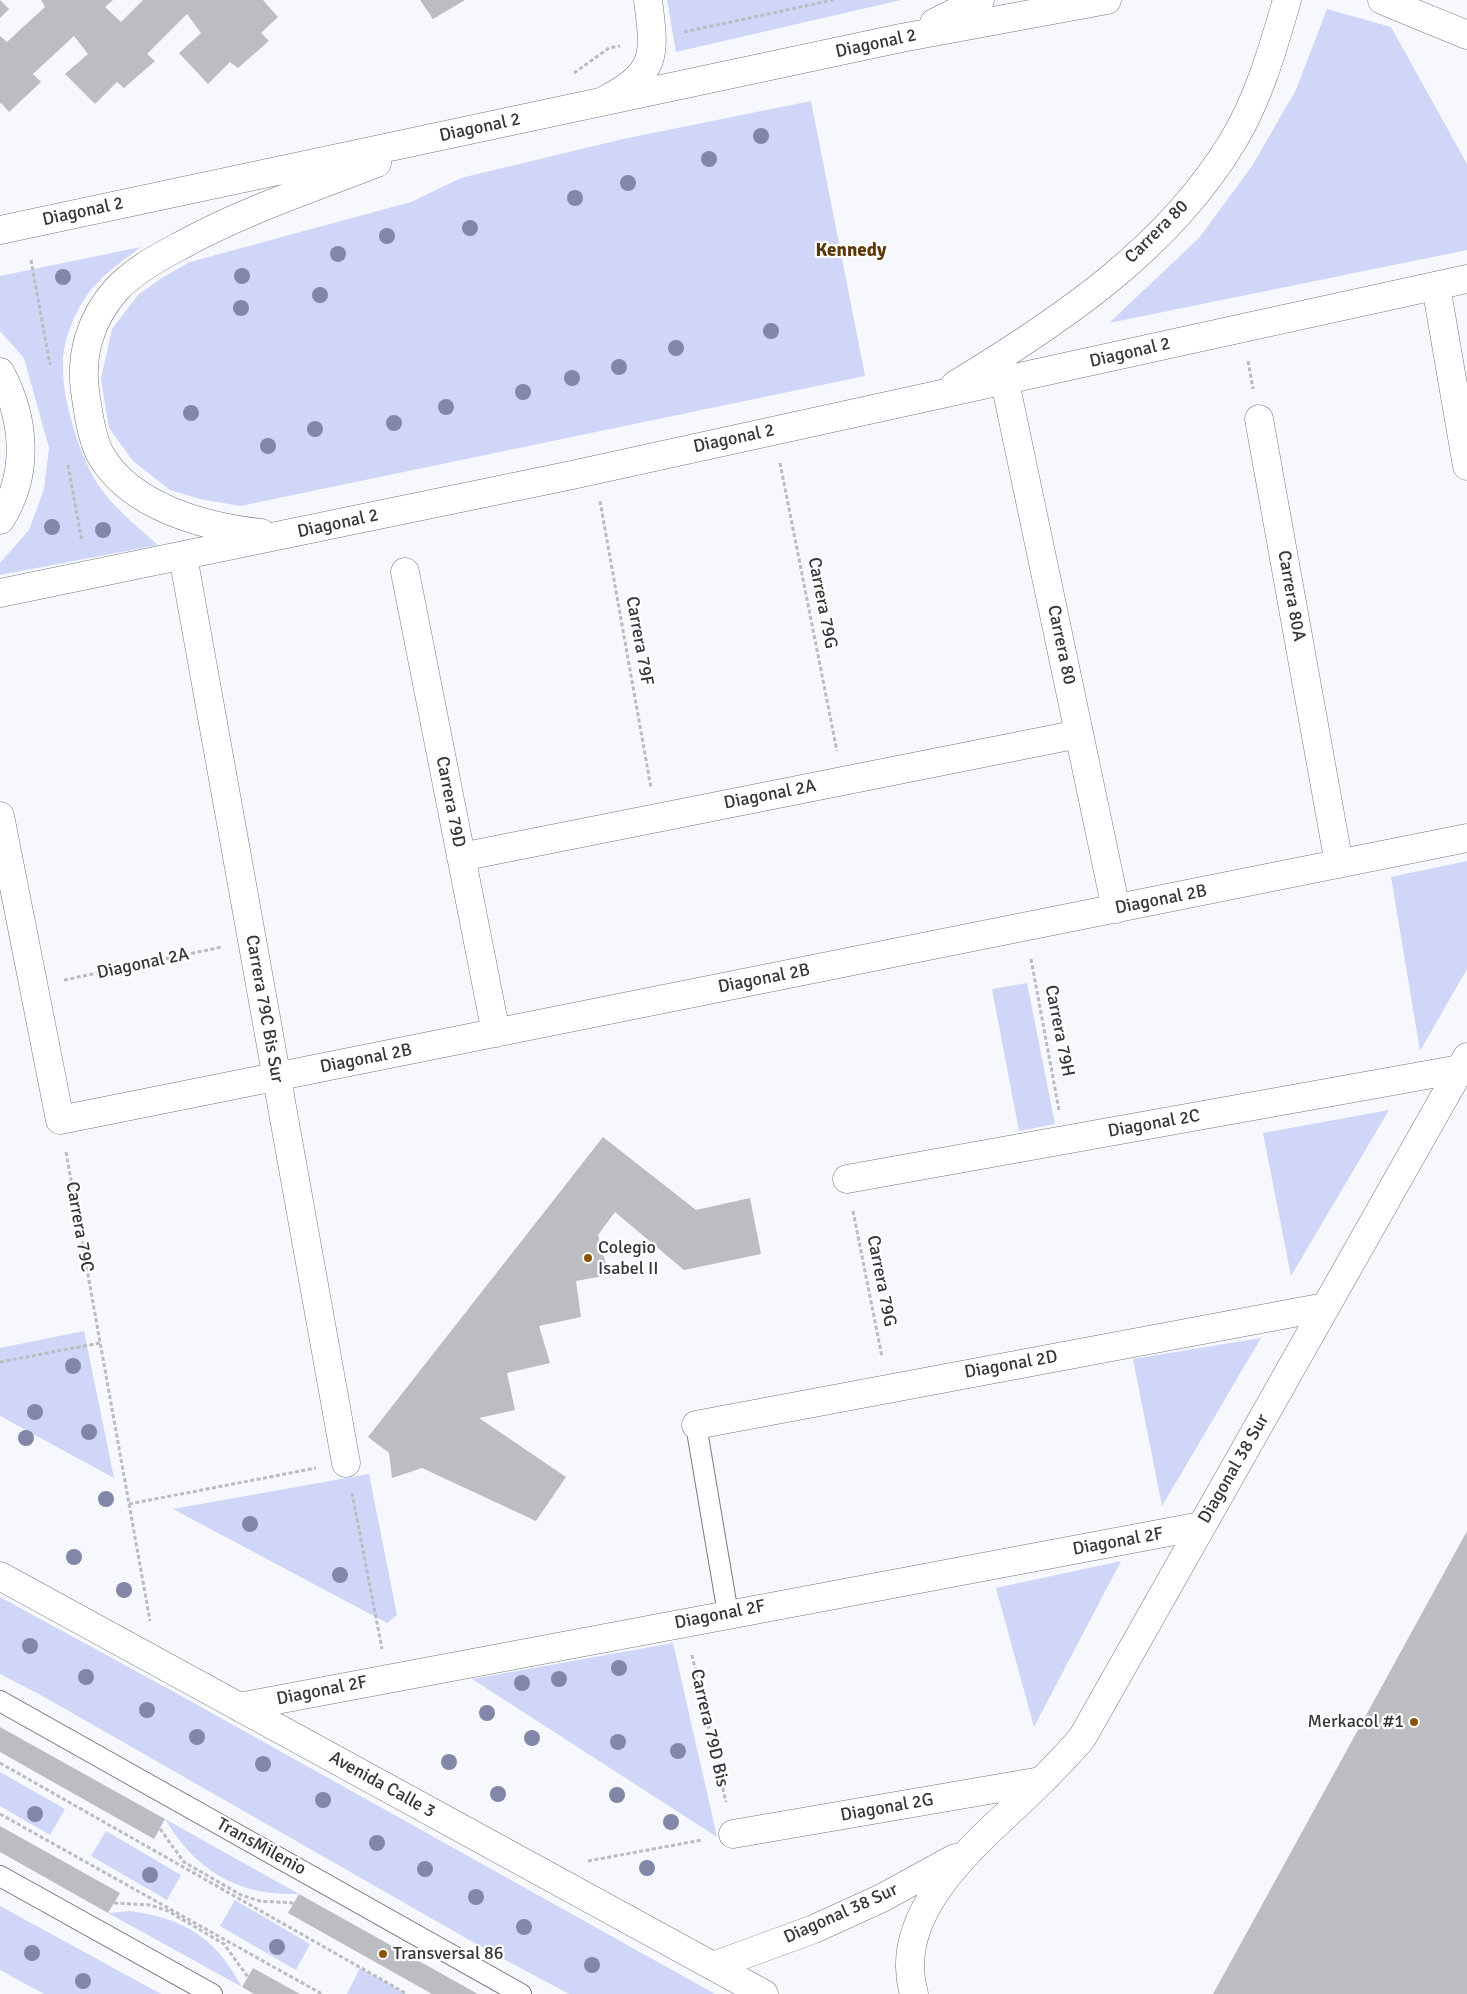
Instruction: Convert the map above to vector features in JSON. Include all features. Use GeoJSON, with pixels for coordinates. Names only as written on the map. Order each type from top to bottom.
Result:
{"type":"FeatureCollection","features":[{"type":"Feature","properties":{"kind":"main road"},"geometry":{"type":"LineString","coordinates":[[599,104],[624,90],[642,76],[652,58],[653,39],[648,0]]}},
{"type":"Feature","properties":{"kind":"main road"},"geometry":{"type":"LineString","coordinates":[[901,38],[980,0]]}},
{"type":"Feature","properties":{"kind":"main road","name":"Diagonal 2"},"geometry":{"type":"LineString","coordinates":[[0,230],[599,104],[901,38],[1107,0]]}},
{"type":"Feature","properties":{"kind":"main road","name":"Carrera 80"},"geometry":{"type":"LineString","coordinates":[[941,394],[1061,318],[1111,278],[1166,227],[1204,183],[1233,140],[1256,94],[1274,47],[1287,0]]}},
{"type":"Feature","properties":{"kind":"main road"},"geometry":{"type":"LineString","coordinates":[[1382,0],[1467,35]]}},
{"type":"Feature","properties":{"kind":"main road"},"geometry":{"type":"LineString","coordinates":[[284,535],[234,530],[194,521],[155,504],[120,478],[100,453],[89,416],[84,381],[84,354],[93,323],[116,289],[154,260],[217,225],[460,132]]}},
{"type":"Feature","properties":{"kind":"main road","name":"Diagonal 2"},"geometry":{"type":"LineString","coordinates":[[0,593],[594,470],[941,394],[1005,382],[1467,279]]}},
{"type":"Feature","properties":{"kind":"main road"},"geometry":{"type":"LineString","coordinates":[[1467,286],[1436,286],[1467,466]]}},
{"type":"Feature","properties":{"kind":"main road"},"geometry":{"type":"LineString","coordinates":[[0,372],[13,400],[20,425],[23,451],[8,508],[0,520]]}},
{"type":"Feature","properties":{"kind":"main road","name":"Carrera 80"},"geometry":{"type":"LineString","coordinates":[[1005,382],[1116,909]]}},
{"type":"Feature","properties":{"kind":"main road","name":"Carrera 80A"},"geometry":{"type":"LineString","coordinates":[[1259,419],[1339,864]]}},
{"type":"Feature","properties":{"kind":"main road","name":"Carrera 79C Bis Sur"},"geometry":{"type":"LineString","coordinates":[[183,556],[346,1463]]}},
{"type":"Feature","properties":{"kind":"main road","name":"Carrera 79D"},"geometry":{"type":"LineString","coordinates":[[405,572],[496,1033]]}},
{"type":"Feature","properties":{"kind":"main road","name":"Diagonal 2A"},"geometry":{"type":"LineString","coordinates":[[461,857],[1079,734]]}},
{"type":"Feature","properties":{"kind":"main road"},"geometry":{"type":"LineString","coordinates":[[0,816],[60,1120]]}},
{"type":"Feature","properties":{"kind":"main road","name":"Diagonal 2B"},"geometry":{"type":"LineString","coordinates":[[60,1120],[1467,838]]}},
{"type":"Feature","properties":{"kind":"main road","name":"Diagonal 2C"},"geometry":{"type":"LineString","coordinates":[[847,1179],[1065,1140],[1464,1063]]}},
{"type":"Feature","properties":{"kind":"main road","name":"Diagonal 38 Sur"},"geometry":{"type":"LineString","coordinates":[[914,1994],[909,1977],[911,1948],[935,1891],[965,1852],[1041,1781],[1082,1738],[1464,1063]]}},
{"type":"Feature","properties":{"kind":"main road","name":"Diagonal 2D"},"geometry":{"type":"LineString","coordinates":[[696,1425],[1326,1307]]}},
{"type":"Feature","properties":{"kind":"main road","name":"Diagonal 2F"},"geometry":{"type":"LineString","coordinates":[[239,1707],[1201,1526]]}},
{"type":"Feature","properties":{"kind":"main road","name":"Avenida Calle 3"},"geometry":{"type":"LineString","coordinates":[[0,1576],[764,1994]]}},
{"type":"Feature","properties":{"kind":"main road","name":"Diagonal 2G"},"geometry":{"type":"LineString","coordinates":[[733,1834],[1041,1781]]}},
{"type":"Feature","properties":{"kind":"main road","name":"Diagonal 38 Sur"},"geometry":{"type":"LineString","coordinates":[[713,1966],[814,1929],[882,1898],[965,1852]]}},
{"type":"Feature","properties":{"kind":"lane"},"geometry":{"type":"LineString","coordinates":[[696,1425],[728,1614]]}},
{"type":"Feature","properties":{"kind":"lane","name":"TransMilenio"},"geometry":{"type":"LineString","coordinates":[[0,1701],[521,1994]]}},
{"type":"Feature","properties":{"kind":"lane"},"geometry":{"type":"LineString","coordinates":[[0,1876],[212,1994]]}},
{"type":"Feature","properties":{"kind":"path"},"geometry":{"type":"LineString","coordinates":[[569,76],[609,48],[833,0]]}},
{"type":"Feature","properties":{"kind":"path"},"geometry":{"type":"LineString","coordinates":[[1242,328],[1259,419]]}},
{"type":"Feature","properties":{"kind":"path","name":"Carrera 79G"},"geometry":{"type":"LineString","coordinates":[[774,430],[843,781]]}},
{"type":"Feature","properties":{"kind":"path","name":"Carrera 79F"},"geometry":{"type":"LineString","coordinates":[[594,470],[657,818]]}},
{"type":"Feature","properties":{"kind":"path","name":"Carrera 79H"},"geometry":{"type":"LineString","coordinates":[[1025,927],[1065,1140]]}},
{"type":"Feature","properties":{"kind":"path","name":"Diagonal 2A"},"geometry":{"type":"LineString","coordinates":[[34,987],[252,941]]}},
{"type":"Feature","properties":{"kind":"path","name":"Carrera 79C"},"geometry":{"type":"LineString","coordinates":[[60,1120],[151,1627]]}},
{"type":"Feature","properties":{"kind":"path","name":"Carrera 79G"},"geometry":{"type":"LineString","coordinates":[[847,1179],[888,1388]]}},
{"type":"Feature","properties":{"kind":"path"},"geometry":{"type":"LineString","coordinates":[[0,1362],[100,1343]]}},
{"type":"Feature","properties":{"kind":"path"},"geometry":{"type":"LineString","coordinates":[[129,1504],[346,1463],[388,1679]]}},
{"type":"Feature","properties":{"kind":"path","name":"Carrera 79D Bis"},"geometry":{"type":"LineString","coordinates":[[685,1622],[733,1834]]}},
{"type":"Feature","properties":{"kind":"path"},"geometry":{"type":"LineString","coordinates":[[0,1763],[407,1994]]}},
{"type":"Feature","properties":{"kind":"path"},"geometry":{"type":"LineString","coordinates":[[0,1814],[322,1994]]}},
{"type":"Feature","properties":{"kind":"path"},"geometry":{"type":"LineString","coordinates":[[160,1829],[184,1862],[241,1895],[260,1901],[294,1903]]}},
{"type":"Feature","properties":{"kind":"path"},"geometry":{"type":"LineString","coordinates":[[583,1862],[733,1834]]}},
{"type":"Feature","properties":{"kind":"path"},"geometry":{"type":"LineString","coordinates":[[114,1903],[150,1904],[168,1911],[224,1944],[248,1977]]}},
{"type":"Feature","properties":{"kind":"shaded area"},"geometry":{"type":"Polygon","coordinates":[[[667,0],[901,0],[676,52],[667,0]]]}},
{"type":"Feature","properties":{"kind":"shaded area"},"geometry":{"type":"Polygon","coordinates":[[[1327,9],[1391,27],[1467,164],[1467,250],[1109,323],[1199,238],[1252,166],[1296,90],[1327,9]]]}},
{"type":"Feature","properties":{"kind":"shaded area"},"geometry":{"type":"Polygon","coordinates":[[[811,101],[865,376],[240,506],[200,499],[170,490],[133,461],[109,428],[101,379],[112,329],[138,295],[160,279],[190,262],[411,202],[461,178],[623,139],[811,101]]]}},
{"type":"Feature","properties":{"kind":"shaded area"},"geometry":{"type":"Polygon","coordinates":[[[141,247],[104,277],[91,290],[81,305],[67,338],[63,355],[63,377],[73,427],[92,474],[112,502],[158,545],[0,575],[0,563],[29,530],[44,489],[49,448],[24,358],[0,331],[0,276],[141,247]]]}},
{"type":"Feature","properties":{"kind":"shaded area"},"geometry":{"type":"Polygon","coordinates":[[[1467,861],[1467,969],[1420,1051],[1391,877],[1467,861]]]}},
{"type":"Feature","properties":{"kind":"shaded area"},"geometry":{"type":"Polygon","coordinates":[[[1027,983],[1055,1124],[1019,1131],[992,989],[1027,983]]]}},
{"type":"Feature","properties":{"kind":"shaded area"},"geometry":{"type":"Polygon","coordinates":[[[1389,1110],[1291,1276],[1263,1133],[1389,1110]]]}},
{"type":"Feature","properties":{"kind":"shaded area"},"geometry":{"type":"Polygon","coordinates":[[[84,1331],[114,1478],[0,1416],[0,1348],[84,1331]]]}},
{"type":"Feature","properties":{"kind":"shaded area"},"geometry":{"type":"Polygon","coordinates":[[[1261,1338],[1162,1506],[1133,1359],[1261,1338]]]}},
{"type":"Feature","properties":{"kind":"shaded area"},"geometry":{"type":"Polygon","coordinates":[[[369,1474],[397,1615],[387,1623],[173,1509],[369,1474]]]}},
{"type":"Feature","properties":{"kind":"shaded area"},"geometry":{"type":"Polygon","coordinates":[[[1121,1561],[1034,1727],[996,1588],[1121,1561]]]}},
{"type":"Feature","properties":{"kind":"shaded area"},"geometry":{"type":"Polygon","coordinates":[[[0,1597],[176,1693],[715,1994],[569,1994],[485,1949],[39,1694],[0,1674],[0,1597]]]}},
{"type":"Feature","properties":{"kind":"shaded area"},"geometry":{"type":"Polygon","coordinates":[[[673,1643],[717,1837],[472,1679],[673,1643]]]}},
{"type":"Feature","properties":{"kind":"shaded area"},"geometry":{"type":"Polygon","coordinates":[[[0,1772],[65,1809],[50,1835],[0,1806],[0,1772]]]}},
{"type":"Feature","properties":{"kind":"shaded area"},"geometry":{"type":"Polygon","coordinates":[[[165,1819],[299,1894],[257,1890],[238,1885],[221,1877],[190,1853],[165,1819]]]}},
{"type":"Feature","properties":{"kind":"shaded area"},"geometry":{"type":"Polygon","coordinates":[[[106,1831],[181,1875],[167,1900],[91,1856],[106,1831]]]}},
{"type":"Feature","properties":{"kind":"shaded area"},"geometry":{"type":"Polygon","coordinates":[[[235,1900],[310,1944],[296,1970],[220,1926],[235,1900]]]}},
{"type":"Feature","properties":{"kind":"shaded area"},"geometry":{"type":"Polygon","coordinates":[[[0,1906],[161,1994],[44,1994],[0,1970],[0,1906]]]}},
{"type":"Feature","properties":{"kind":"shaded area"},"geometry":{"type":"Polygon","coordinates":[[[129,1911],[166,1919],[196,1933],[221,1955],[242,1987],[108,1913],[129,1911]]]}},
{"type":"Feature","properties":{"kind":"shaded area"},"geometry":{"type":"Polygon","coordinates":[[[360,1968],[406,1994],[347,1994],[360,1968]]]}},
{"type":"Feature","properties":{"kind":"building"},"geometry":{"type":"Polygon","coordinates":[[[0,0],[9,9],[0,18],[0,0]]]}},
{"type":"Feature","properties":{"kind":"building"},"geometry":{"type":"Polygon","coordinates":[[[41,0],[113,0],[105,7],[121,22],[143,0],[263,0],[278,17],[261,33],[269,41],[238,68],[230,62],[208,84],[179,53],[201,33],[187,14],[147,54],[155,61],[124,88],[117,82],[95,104],[65,74],[88,54],[74,36],[33,74],[41,82],[9,112],[0,104],[0,36],[7,42],[45,7],[41,0]]]}},
{"type":"Feature","properties":{"kind":"building"},"geometry":{"type":"Polygon","coordinates":[[[420,0],[465,0],[433,19],[420,0]]]}},
{"type":"Feature","properties":{"kind":"building"},"geometry":{"type":"Polygon","coordinates":[[[603,1137],[696,1210],[750,1198],[761,1254],[684,1270],[615,1212],[598,1235],[609,1275],[576,1281],[581,1317],[539,1326],[550,1363],[507,1373],[515,1410],[479,1418],[566,1477],[536,1521],[422,1468],[392,1478],[389,1453],[368,1437],[603,1137]]]}},
{"type":"Feature","properties":{"kind":"building","name":"Merkacol #1"},"geometry":{"type":"Polygon","coordinates":[[[1467,1531],[1467,1994],[1213,1994],[1257,1914],[1467,1531]]]}},
{"type":"Feature","properties":{"kind":"building"},"geometry":{"type":"Polygon","coordinates":[[[0,1727],[165,1819],[154,1839],[0,1752],[0,1727]]]}},
{"type":"Feature","properties":{"kind":"building"},"geometry":{"type":"Polygon","coordinates":[[[0,1826],[120,1893],[108,1913],[0,1852],[0,1826]]]}},
{"type":"Feature","properties":{"kind":"building","name":"Transversal 86"},"geometry":{"type":"Polygon","coordinates":[[[299,1894],[478,1994],[432,1994],[288,1913],[299,1894]]]}},
{"type":"Feature","properties":{"kind":"building"},"geometry":{"type":"Polygon","coordinates":[[[253,1968],[300,1994],[254,1994],[242,1987],[253,1968]]]}},
{"type":"Feature","properties":{"kind":"place","name":"Colegio Isabel II"},"geometry":{"type":"Point","coordinates":[588,1258]}},
{"type":"Feature","properties":{"kind":"place","name":"Merkacol #1"},"geometry":{"type":"Point","coordinates":[1414,1722]}},
{"type":"Feature","properties":{"kind":"place","name":"Transversal 86"},"geometry":{"type":"Point","coordinates":[383,1954]}},
{"type":"Feature","properties":{"kind":"district","name":"Kennedy"},"geometry":{"type":"Point","coordinates":[851,251]}}]}
